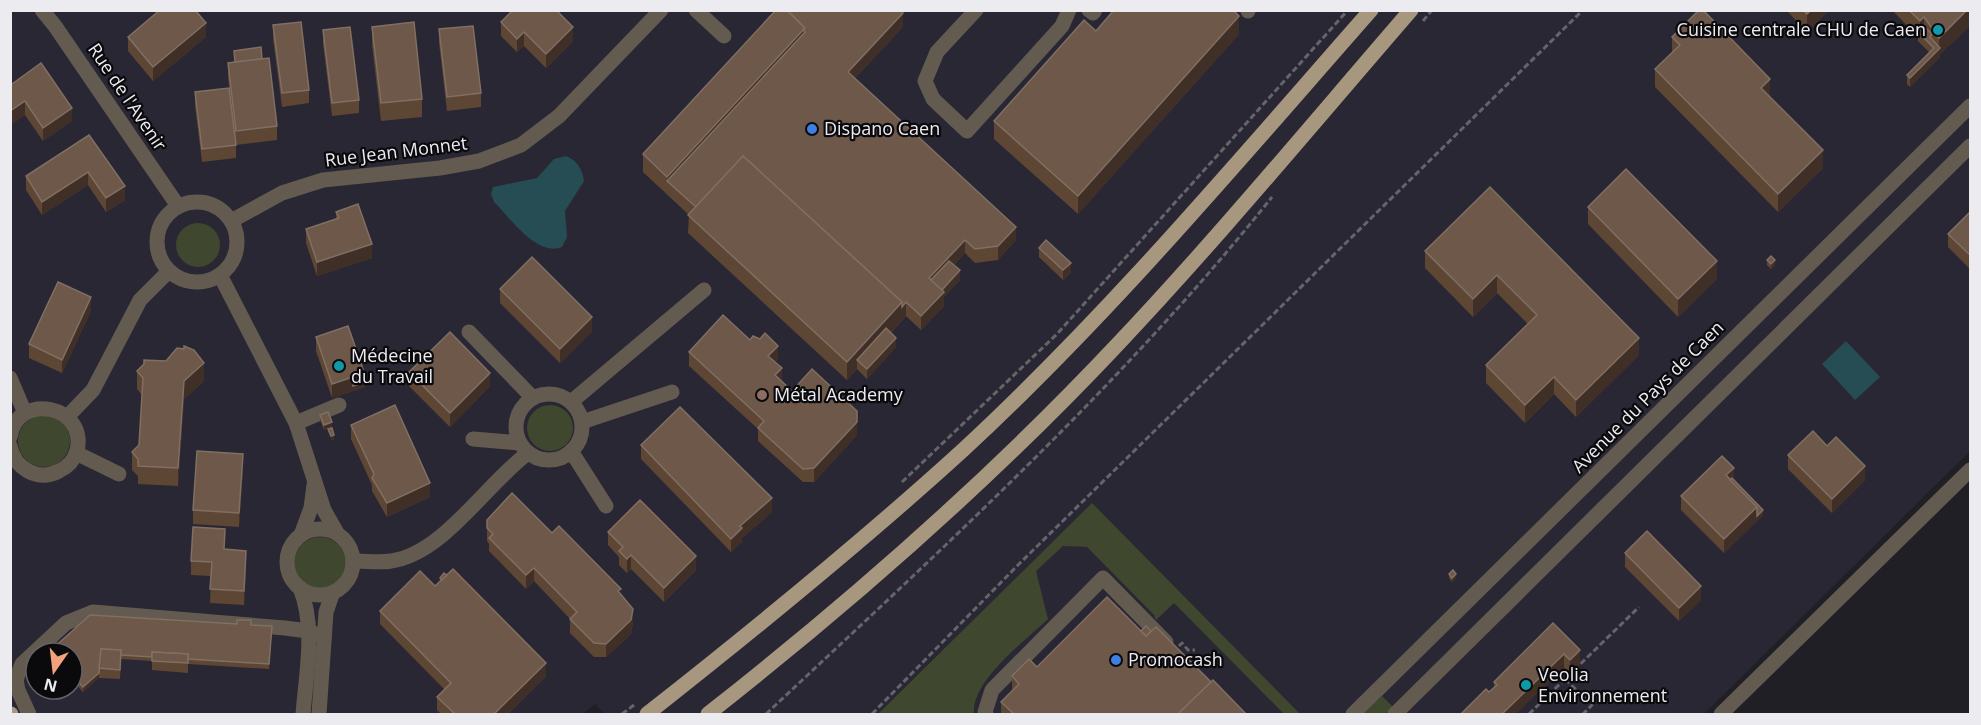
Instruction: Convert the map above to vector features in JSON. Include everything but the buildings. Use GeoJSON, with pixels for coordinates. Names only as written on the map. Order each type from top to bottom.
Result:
{"type":"FeatureCollection","features":[{"type":"Feature","properties":{"kind":"main road"},"geometry":{"type":"LineString","coordinates":[[647,714],[827,571],[964,449],[1135,274],[1371,10]]}},
{"type":"Feature","properties":{"kind":"main road"},"geometry":{"type":"LineString","coordinates":[[708,714],[873,580],[1000,462],[1116,346],[1411,10]]}},
{"type":"Feature","properties":{"kind":"street","name":"Rue de l'Avenir"},"geometry":{"type":"LineString","coordinates":[[42,10],[178,206]]}},
{"type":"Feature","properties":{"kind":"street","name":"Rue Jean Monnet"},"geometry":{"type":"LineString","coordinates":[[231,221],[282,193],[323,180],[440,168],[479,161],[520,145],[559,116],[661,10]]}},
{"type":"Feature","properties":{"kind":"street"},"geometry":{"type":"LineString","coordinates":[[696,10],[724,36]]}},
{"type":"Feature","properties":{"kind":"street"},"geometry":{"type":"LineString","coordinates":[[976,10],[937,52],[925,81],[933,99],[968,131],[1062,26],[1069,10]]}},
{"type":"Feature","properties":{"kind":"street"},"geometry":{"type":"LineString","coordinates":[[1089,10],[1093,13],[1095,10]]}},
{"type":"Feature","properties":{"kind":"street","name":"Avenue du Pays de Caen"},"geometry":{"type":"LineString","coordinates":[[1353,714],[1971,106]]}},
{"type":"Feature","properties":{"kind":"street"},"geometry":{"type":"LineString","coordinates":[[1395,714],[1971,146]]}},
{"type":"Feature","properties":{"kind":"street"},"geometry":{"type":"LineString","coordinates":[[191,202],[208,204],[221,210],[231,221],[237,245],[234,258],[220,275],[208,281],[194,282],[174,275],[163,265],[157,250],[157,235],[162,221],[178,206],[191,202]]}},
{"type":"Feature","properties":{"kind":"street"},"geometry":{"type":"LineString","coordinates":[[67,417],[93,390],[140,300],[169,271]]}},
{"type":"Feature","properties":{"kind":"street"},"geometry":{"type":"LineString","coordinates":[[220,275],[296,423],[324,510],[337,533],[349,545],[353,561],[351,574],[344,585],[333,592],[316,595],[300,588]]}},
{"type":"Feature","properties":{"kind":"street"},"geometry":{"type":"LineString","coordinates":[[571,402],[704,290]]}},
{"type":"Feature","properties":{"kind":"street"},"geometry":{"type":"LineString","coordinates":[[469,332],[533,398]]}},
{"type":"Feature","properties":{"kind":"street"},"geometry":{"type":"LineString","coordinates":[[10,378],[25,413]]}},
{"type":"Feature","properties":{"kind":"street"},"geometry":{"type":"LineString","coordinates":[[582,422],[672,392]]}},
{"type":"Feature","properties":{"kind":"street"},"geometry":{"type":"LineString","coordinates":[[473,439],[524,448],[545,460],[564,457],[578,443],[582,422],[571,402],[553,394],[533,398],[519,413],[517,434],[524,448]]}},
{"type":"Feature","properties":{"kind":"street"},"geometry":{"type":"LineString","coordinates":[[296,423],[339,405]]}},
{"type":"Feature","properties":{"kind":"street"},"geometry":{"type":"LineString","coordinates":[[10,437],[17,421],[25,413],[47,408],[67,417],[77,434],[76,453],[64,469],[54,474],[34,474],[14,466],[10,446]]}},
{"type":"Feature","properties":{"kind":"street"},"geometry":{"type":"LineString","coordinates":[[353,561],[391,561],[431,546],[510,466],[524,448]]}},
{"type":"Feature","properties":{"kind":"street"},"geometry":{"type":"LineString","coordinates":[[571,451],[606,506]]}},
{"type":"Feature","properties":{"kind":"street"},"geometry":{"type":"LineString","coordinates":[[76,453],[119,474]]}},
{"type":"Feature","properties":{"kind":"street"},"geometry":{"type":"LineString","coordinates":[[1721,714],[1971,470]]}},
{"type":"Feature","properties":{"kind":"street"},"geometry":{"type":"LineString","coordinates":[[303,714],[308,631],[307,606],[300,588],[290,576],[287,561],[291,546],[301,535],[311,508],[314,479]]}},
{"type":"Feature","properties":{"kind":"street"},"geometry":{"type":"LineString","coordinates":[[1579,493],[1599,511]]}},
{"type":"Feature","properties":{"kind":"street"},"geometry":{"type":"LineString","coordinates":[[301,535],[312,530],[325,529],[337,533]]}},
{"type":"Feature","properties":{"kind":"street"},"geometry":{"type":"LineString","coordinates":[[986,714],[992,690],[1103,578],[1174,651]]}},
{"type":"Feature","properties":{"kind":"street"},"geometry":{"type":"LineString","coordinates":[[319,714],[326,612],[333,592]]}},
{"type":"Feature","properties":{"kind":"street"},"geometry":{"type":"LineString","coordinates":[[29,714],[16,680],[22,664],[66,623],[93,612],[308,631],[324,637]]}},
{"type":"Feature","properties":{"kind":"path"},"geometry":{"type":"LineString","coordinates":[[895,489],[1057,334],[1348,10]]}},
{"type":"Feature","properties":{"kind":"path"},"geometry":{"type":"LineString","coordinates":[[872,714],[1019,564],[1583,10]]}},
{"type":"Feature","properties":{"kind":"path"},"geometry":{"type":"LineString","coordinates":[[1529,714],[1639,607]]}},
{"type":"Feature","properties":{"kind":"path"},"geometry":{"type":"LineString","coordinates":[[1174,651],[1182,643],[1188,650],[1195,650]]}},
{"type":"Feature","properties":{"kind":"path"},"geometry":{"type":"LineString","coordinates":[[1565,679],[1592,705],[1583,714]]}},
{"type":"Feature","properties":{"kind":"path"},"geometry":{"type":"LineString","coordinates":[[622,714],[635,704]]}},
{"type":"Feature","properties":{"kind":"shaded area"},"geometry":{"type":"Polygon","coordinates":[[[10,11],[1970,11],[1970,451],[1704,714],[605,714],[595,704],[583,714],[12,714],[10,11]]]}},
{"type":"Feature","properties":{"kind":"green space"},"geometry":{"type":"Polygon","coordinates":[[[198,223],[207,224],[214,229],[219,236],[219,254],[214,261],[207,266],[198,267],[189,266],[182,261],[177,254],[176,245],[177,236],[182,229],[189,224],[198,223]]]}},
{"type":"Feature","properties":{"kind":"green space"},"geometry":{"type":"Polygon","coordinates":[[[550,405],[566,412],[573,428],[566,444],[550,451],[534,444],[527,428],[534,412],[550,405]]]}},
{"type":"Feature","properties":{"kind":"green space"},"geometry":{"type":"Polygon","coordinates":[[[39,415],[49,415],[58,419],[66,427],[70,441],[66,455],[58,463],[49,467],[39,467],[30,463],[22,455],[18,446],[18,436],[22,427],[30,419],[39,415]]]}},
{"type":"Feature","properties":{"kind":"green space"},"geometry":{"type":"Polygon","coordinates":[[[1092,503],[1300,714],[1284,714],[1174,603],[1156,620],[1154,615],[1087,547],[1063,546],[1036,571],[1048,619],[990,675],[975,701],[974,714],[878,714],[1092,503]]]}},
{"type":"Feature","properties":{"kind":"green space"},"geometry":{"type":"Polygon","coordinates":[[[320,537],[330,539],[338,545],[344,553],[346,563],[344,573],[338,581],[330,587],[320,589],[310,587],[302,581],[296,573],[294,563],[296,553],[302,545],[310,539],[320,537]]]}},
{"type":"Feature","properties":{"kind":"green space"},"geometry":{"type":"Polygon","coordinates":[[[1382,696],[1393,707],[1386,714],[1364,714],[1382,696]]]}},
{"type":"Feature","properties":{"kind":"water"},"geometry":{"type":"Polygon","coordinates":[[[566,156],[579,166],[584,181],[565,211],[567,237],[562,247],[553,249],[543,247],[525,235],[494,202],[491,194],[493,187],[537,178],[554,159],[566,156]]]}},
{"type":"Feature","properties":{"kind":"water"},"geometry":{"type":"Polygon","coordinates":[[[1846,341],[1880,377],[1855,400],[1822,364],[1846,341]]]}},
{"type":"Feature","properties":{"kind":"place","name":"Cuisine centrale CHU de Caen"},"geometry":{"type":"Point","coordinates":[1938,30]}},
{"type":"Feature","properties":{"kind":"place","name":"Dispano Caen"},"geometry":{"type":"Point","coordinates":[812,129]}},
{"type":"Feature","properties":{"kind":"place","name":"Médecine du Travail"},"geometry":{"type":"Point","coordinates":[339,366]}},
{"type":"Feature","properties":{"kind":"place","name":"Métal Academy"},"geometry":{"type":"Point","coordinates":[762,395]}},
{"type":"Feature","properties":{"kind":"place","name":"Promocash"},"geometry":{"type":"Point","coordinates":[1116,660]}},
{"type":"Feature","properties":{"kind":"place","name":"Veolia Environnement"},"geometry":{"type":"Point","coordinates":[1526,685]}}]}
